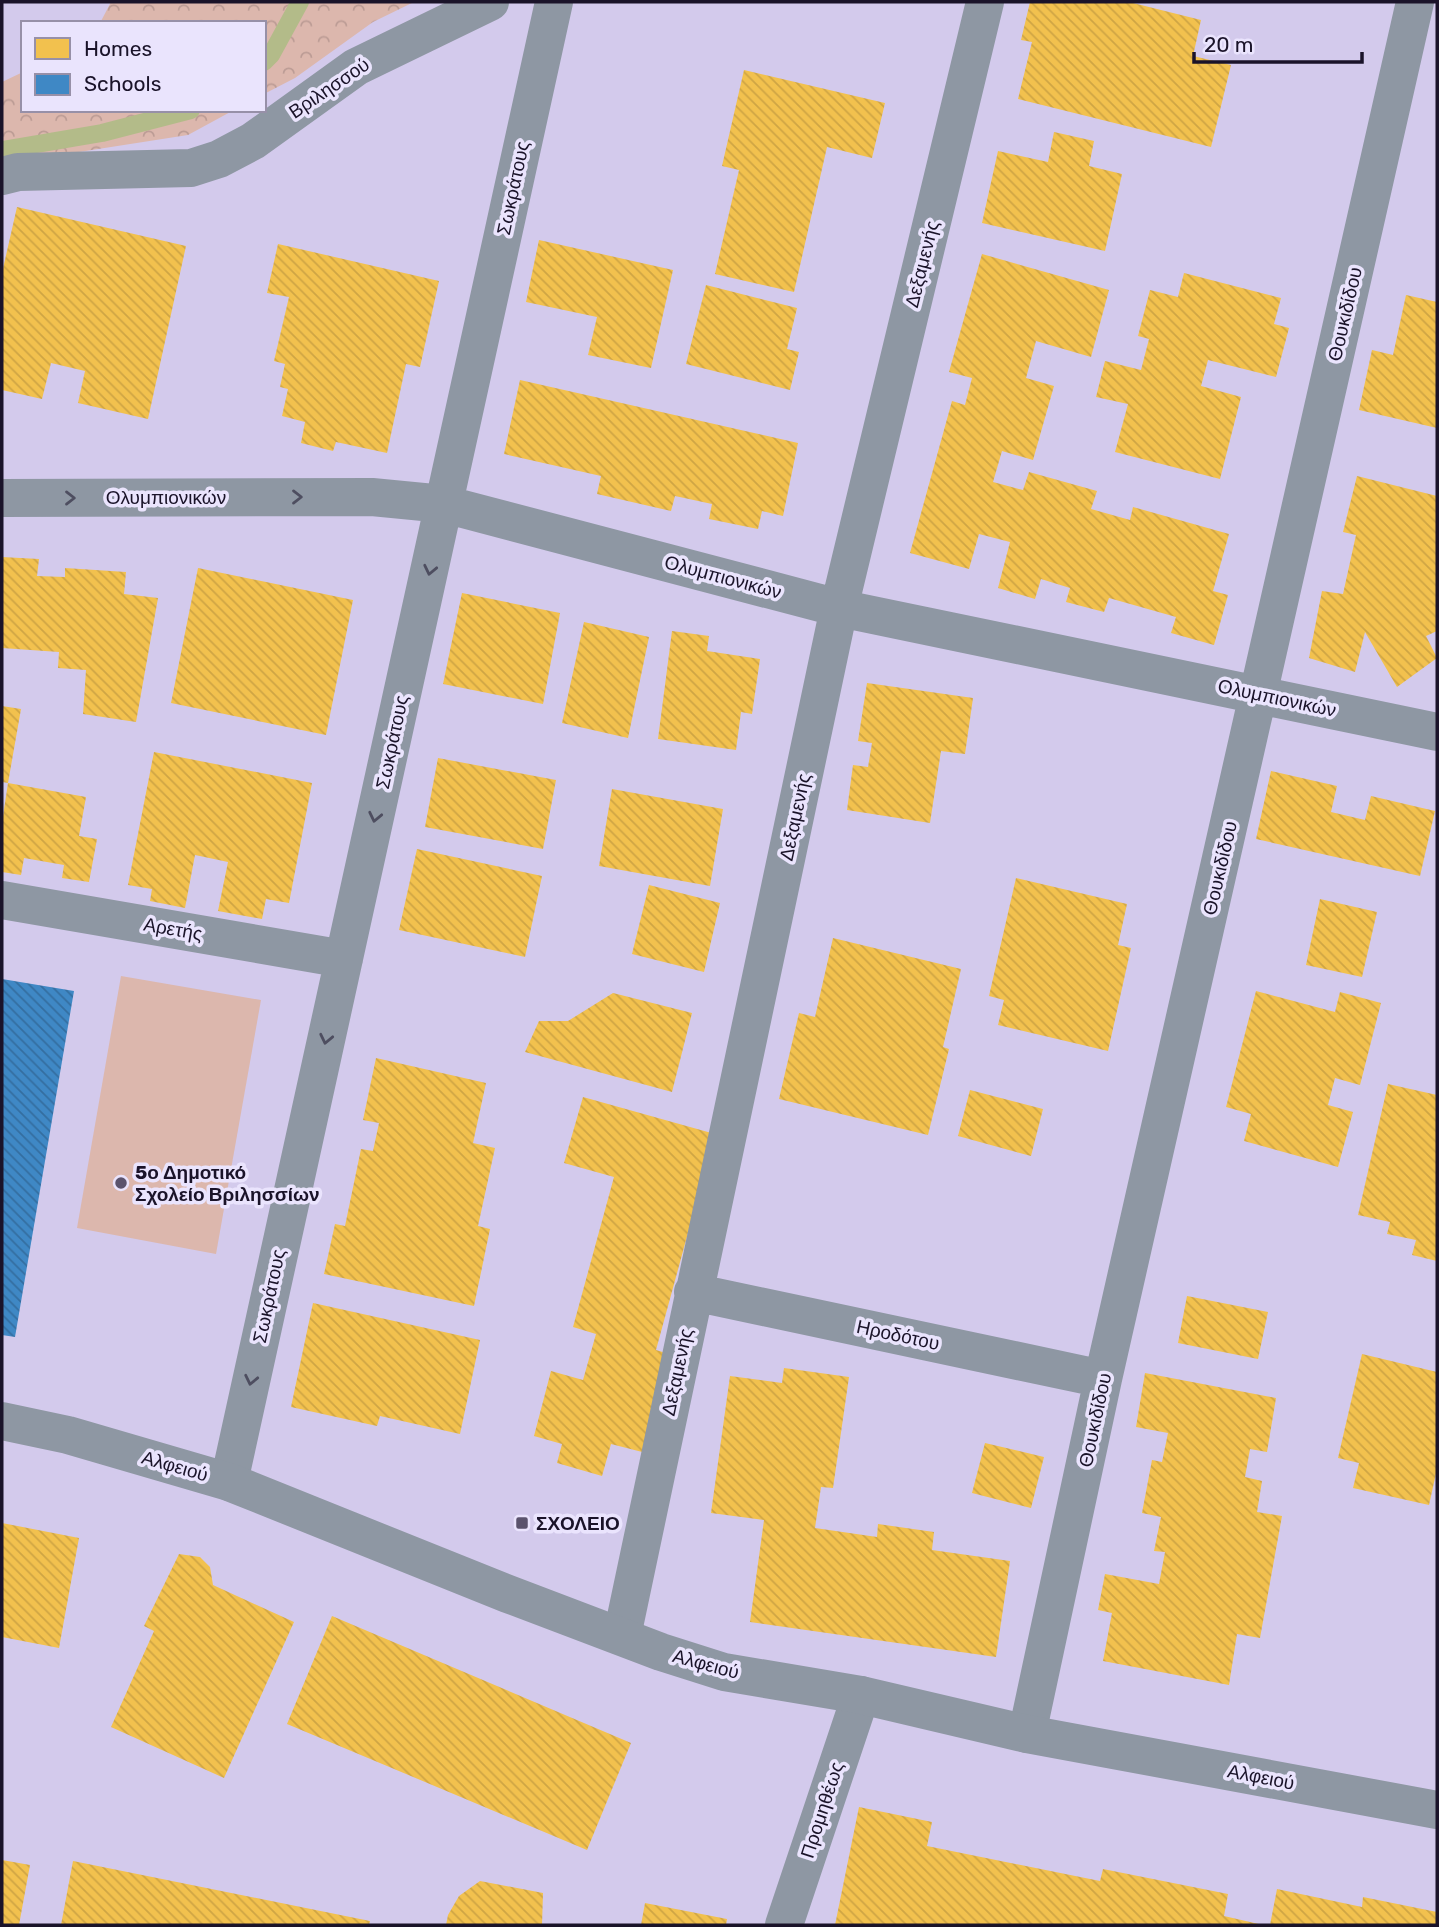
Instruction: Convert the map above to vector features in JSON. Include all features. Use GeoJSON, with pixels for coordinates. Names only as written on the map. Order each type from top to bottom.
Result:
{"type":"FeatureCollection","features":[{"type":"Feature","properties":{"kind":"street","name":"Βριλησσού"},"geometry":{"type":"LineString","coordinates":[[2,176],[18,172],[191,168],[219,159],[253,141],[356,67],[490,2]]}},
{"type":"Feature","properties":{"kind":"street","name":"Σωκράτους"},"geometry":{"type":"LineString","coordinates":[[229,1482],[554,2]]}},
{"type":"Feature","properties":{"kind":"street","name":"Δεξαμενής"},"geometry":{"type":"LineString","coordinates":[[622,1636],[839,608],[985,2]]}},
{"type":"Feature","properties":{"kind":"street","name":"Θουκιδίδου"},"geometry":{"type":"LineString","coordinates":[[1027,1734],[1103,1379],[1415,2]]}},
{"type":"Feature","properties":{"kind":"street","name":"Ολυμπιονικών"},"geometry":{"type":"LineString","coordinates":[[2,498],[372,497],[444,504],[839,608],[1437,732]]}},
{"type":"Feature","properties":{"kind":"street","name":"Αρετής"},"geometry":{"type":"LineString","coordinates":[[2,900],[344,959]]}},
{"type":"Feature","properties":{"kind":"street","name":"Ηροδότου"},"geometry":{"type":"LineString","coordinates":[[693,1292],[1103,1379]]}},
{"type":"Feature","properties":{"kind":"street","name":"Αλφειού"},"geometry":{"type":"LineString","coordinates":[[2,1421],[68,1435],[229,1482],[508,1594],[661,1652],[724,1672],[860,1695],[1027,1734],[1437,1810]]}},
{"type":"Feature","properties":{"kind":"street","name":"Προμηθέως"},"geometry":{"type":"LineString","coordinates":[[784,1925],[860,1695]]}},
{"type":"Feature","properties":{"kind":"green space"},"geometry":{"type":"Polygon","coordinates":[[[111,2],[414,2],[373,22],[295,78],[266,93],[266,21],[101,21],[111,2]]]}},
{"type":"Feature","properties":{"kind":"green space"},"geometry":{"type":"Polygon","coordinates":[[[21,73],[21,112],[230,112],[188,135],[2,164],[2,82],[21,73]]]}},
{"type":"Feature","properties":{"kind":"green space"},"geometry":{"type":"Polygon","coordinates":[[[121,976],[261,1000],[216,1254],[77,1228],[121,976]]]}},
{"type":"Feature","properties":{"kind":"building: Homes"},"geometry":{"type":"Polygon","coordinates":[[[1030,2],[1129,2],[1201,20],[1193,56],[1231,65],[1211,147],[1018,99],[1032,42],[1021,40],[1030,2]]]}},
{"type":"Feature","properties":{"kind":"building: Homes"},"geometry":{"type":"Polygon","coordinates":[[[744,70],[885,103],[872,158],[827,147],[794,292],[715,274],[739,170],[722,166],[744,70]]]}},
{"type":"Feature","properties":{"kind":"building: Homes"},"geometry":{"type":"Polygon","coordinates":[[[1054,132],[1094,141],[1089,166],[1122,174],[1105,251],[982,223],[998,151],[1048,162],[1054,132]]]}},
{"type":"Feature","properties":{"kind":"building: Homes"},"geometry":{"type":"Polygon","coordinates":[[[17,207],[186,246],[148,419],[78,403],[85,371],[51,363],[42,399],[2,390],[2,273],[17,207]]]}},
{"type":"Feature","properties":{"kind":"building: Homes"},"geometry":{"type":"Polygon","coordinates":[[[539,240],[673,270],[651,368],[588,355],[597,317],[526,302],[539,240]]]}},
{"type":"Feature","properties":{"kind":"building: Homes"},"geometry":{"type":"Polygon","coordinates":[[[278,244],[439,281],[420,367],[406,364],[387,453],[336,442],[333,451],[301,443],[305,422],[282,416],[288,389],[280,387],[285,364],[274,361],[289,297],[267,293],[278,244]]]}},
{"type":"Feature","properties":{"kind":"building: Homes"},"geometry":{"type":"Polygon","coordinates":[[[982,254],[1109,290],[1091,357],[1036,341],[1026,378],[1054,386],[1033,460],[1002,451],[993,482],[1023,490],[1029,472],[1097,491],[1091,509],[1130,520],[1133,507],[1229,534],[1213,591],[1228,595],[1214,645],[1171,633],[1176,617],[1109,598],[1104,612],[1066,602],[1070,588],[1041,579],[1035,599],[998,588],[1010,542],[979,534],[969,569],[910,553],[952,401],[965,405],[972,378],[949,372],[982,254]]]}},
{"type":"Feature","properties":{"kind":"building: Homes"},"geometry":{"type":"Polygon","coordinates":[[[1184,273],[1281,298],[1274,324],[1289,328],[1276,377],[1208,360],[1201,386],[1241,397],[1220,479],[1115,452],[1128,404],[1096,397],[1105,361],[1141,370],[1149,339],[1138,336],[1150,290],[1178,297],[1184,273]]]}},
{"type":"Feature","properties":{"kind":"building: Homes"},"geometry":{"type":"Polygon","coordinates":[[[706,285],[797,308],[787,349],[799,352],[790,390],[686,364],[706,285]]]}},
{"type":"Feature","properties":{"kind":"building: Homes"},"geometry":{"type":"Polygon","coordinates":[[[1406,295],[1437,302],[1437,428],[1359,410],[1372,350],[1393,355],[1406,295]]]}},
{"type":"Feature","properties":{"kind":"building: Homes"},"geometry":{"type":"Polygon","coordinates":[[[520,380],[798,443],[783,516],[762,511],[758,529],[709,519],[712,504],[675,496],[671,511],[597,494],[601,476],[504,454],[520,380]]]}},
{"type":"Feature","properties":{"kind":"building: Homes"},"geometry":{"type":"Polygon","coordinates":[[[1357,476],[1437,496],[1437,631],[1426,636],[1437,658],[1397,687],[1365,632],[1355,672],[1309,658],[1322,591],[1343,594],[1356,535],[1343,532],[1357,476]]]}},
{"type":"Feature","properties":{"kind":"building: Homes"},"geometry":{"type":"Polygon","coordinates":[[[2,557],[39,559],[37,576],[65,577],[65,568],[126,572],[124,594],[158,598],[136,722],[83,714],[86,670],[58,668],[59,652],[2,648],[2,557]]]}},
{"type":"Feature","properties":{"kind":"building: Homes"},"geometry":{"type":"Polygon","coordinates":[[[198,568],[353,600],[326,735],[171,703],[198,568]]]}},
{"type":"Feature","properties":{"kind":"building: Homes"},"geometry":{"type":"Polygon","coordinates":[[[462,593],[560,613],[543,704],[443,684],[462,593]]]}},
{"type":"Feature","properties":{"kind":"building: Homes"},"geometry":{"type":"Polygon","coordinates":[[[584,622],[649,637],[628,738],[562,723],[584,622]]]}},
{"type":"Feature","properties":{"kind":"building: Homes"},"geometry":{"type":"Polygon","coordinates":[[[672,631],[709,636],[707,651],[760,659],[752,714],[741,712],[736,750],[658,739],[672,631]]]}},
{"type":"Feature","properties":{"kind":"building: Homes"},"geometry":{"type":"Polygon","coordinates":[[[867,683],[973,698],[965,754],[941,751],[930,823],[847,810],[853,765],[868,767],[872,743],[858,741],[867,683]]]}},
{"type":"Feature","properties":{"kind":"building: Homes"},"geometry":{"type":"Polygon","coordinates":[[[2,706],[21,709],[8,783],[2,782],[2,706]]]}},
{"type":"Feature","properties":{"kind":"building: Homes"},"geometry":{"type":"Polygon","coordinates":[[[154,752],[312,783],[289,903],[266,899],[262,919],[218,911],[228,862],[195,855],[185,908],[150,901],[152,889],[128,885],[154,752]]]}},
{"type":"Feature","properties":{"kind":"building: Homes"},"geometry":{"type":"Polygon","coordinates":[[[438,758],[556,780],[543,849],[425,827],[438,758]]]}},
{"type":"Feature","properties":{"kind":"building: Homes"},"geometry":{"type":"Polygon","coordinates":[[[1271,771],[1337,786],[1331,812],[1365,820],[1371,796],[1435,811],[1420,876],[1256,839],[1271,771]]]}},
{"type":"Feature","properties":{"kind":"building: Homes"},"geometry":{"type":"Polygon","coordinates":[[[8,783],[86,797],[79,836],[97,839],[89,882],[62,878],[64,865],[24,858],[21,875],[2,872],[2,823],[8,783]]]}},
{"type":"Feature","properties":{"kind":"building: Homes"},"geometry":{"type":"Polygon","coordinates":[[[612,789],[723,809],[710,886],[599,866],[612,789]]]}},
{"type":"Feature","properties":{"kind":"building: Homes"},"geometry":{"type":"Polygon","coordinates":[[[417,849],[542,876],[525,957],[399,930],[417,849]]]}},
{"type":"Feature","properties":{"kind":"building: Homes"},"geometry":{"type":"Polygon","coordinates":[[[1016,878],[1127,904],[1118,945],[1131,948],[1108,1051],[998,1025],[1004,1000],[989,996],[1016,878]]]}},
{"type":"Feature","properties":{"kind":"building: Homes"},"geometry":{"type":"Polygon","coordinates":[[[649,885],[720,903],[704,972],[632,954],[649,885]]]}},
{"type":"Feature","properties":{"kind":"building: Homes"},"geometry":{"type":"Polygon","coordinates":[[[1320,899],[1377,912],[1362,977],[1306,965],[1320,899]]]}},
{"type":"Feature","properties":{"kind":"building: Homes"},"geometry":{"type":"Polygon","coordinates":[[[833,938],[961,969],[943,1047],[949,1049],[928,1135],[779,1099],[799,1013],[815,1017],[833,938]]]}},
{"type":"Feature","properties":{"kind":"building: Homes"},"geometry":{"type":"Polygon","coordinates":[[[1256,991],[1335,1012],[1340,992],[1381,1003],[1360,1085],[1335,1078],[1328,1105],[1353,1112],[1338,1167],[1244,1141],[1251,1114],[1226,1107],[1256,991]]]}},
{"type":"Feature","properties":{"kind":"building: Homes"},"geometry":{"type":"Polygon","coordinates":[[[613,993],[692,1013],[672,1092],[525,1052],[539,1021],[568,1021],[613,993]]]}},
{"type":"Feature","properties":{"kind":"building: Homes"},"geometry":{"type":"Polygon","coordinates":[[[376,1058],[486,1083],[473,1143],[495,1148],[478,1226],[490,1229],[474,1306],[324,1274],[335,1224],[345,1226],[361,1149],[373,1151],[379,1123],[363,1120],[376,1058]]]}},
{"type":"Feature","properties":{"kind":"building: Homes"},"geometry":{"type":"Polygon","coordinates":[[[1388,1084],[1437,1095],[1437,1261],[1412,1255],[1416,1240],[1387,1234],[1390,1222],[1358,1215],[1388,1084]]]}},
{"type":"Feature","properties":{"kind":"building: Homes"},"geometry":{"type":"Polygon","coordinates":[[[970,1090],[1043,1109],[1031,1156],[958,1136],[970,1090]]]}},
{"type":"Feature","properties":{"kind":"building: Homes"},"geometry":{"type":"Polygon","coordinates":[[[583,1097],[715,1134],[656,1350],[676,1356],[650,1454],[611,1444],[602,1476],[557,1463],[562,1444],[534,1436],[551,1371],[583,1380],[596,1334],[573,1327],[614,1177],[564,1163],[583,1097]]]}},
{"type":"Feature","properties":{"kind":"building: Homes"},"geometry":{"type":"Polygon","coordinates":[[[1187,1296],[1268,1312],[1258,1359],[1178,1343],[1187,1296]]]}},
{"type":"Feature","properties":{"kind":"building: Homes"},"geometry":{"type":"Polygon","coordinates":[[[313,1303],[480,1340],[460,1434],[380,1416],[377,1426],[291,1407],[313,1303]]]}},
{"type":"Feature","properties":{"kind":"building: Homes"},"geometry":{"type":"Polygon","coordinates":[[[1362,1354],[1437,1372],[1437,1469],[1429,1505],[1353,1488],[1359,1463],[1338,1458],[1362,1354]]]}},
{"type":"Feature","properties":{"kind":"building: Homes"},"geometry":{"type":"Polygon","coordinates":[[[784,1368],[849,1377],[833,1488],[821,1487],[815,1528],[877,1537],[878,1524],[934,1532],[932,1550],[1010,1561],[996,1657],[750,1622],[764,1520],[711,1513],[730,1376],[782,1383],[784,1368]]]}},
{"type":"Feature","properties":{"kind":"building: Homes"},"geometry":{"type":"Polygon","coordinates":[[[1145,1373],[1276,1398],[1267,1452],[1250,1449],[1245,1477],[1262,1481],[1257,1512],[1282,1516],[1260,1638],[1237,1634],[1229,1685],[1103,1661],[1112,1613],[1098,1610],[1105,1574],[1159,1584],[1165,1552],[1154,1551],[1161,1517],[1142,1513],[1152,1460],[1162,1462],[1168,1433],[1136,1427],[1145,1373]]]}},
{"type":"Feature","properties":{"kind":"building: Homes"},"geometry":{"type":"Polygon","coordinates":[[[985,1443],[1044,1457],[1031,1508],[972,1493],[985,1443]]]}},
{"type":"Feature","properties":{"kind":"building: Homes"},"geometry":{"type":"Polygon","coordinates":[[[2,1523],[79,1538],[59,1648],[2,1637],[2,1523]]]}},
{"type":"Feature","properties":{"kind":"building: Homes"},"geometry":{"type":"Polygon","coordinates":[[[179,1554],[200,1557],[210,1567],[213,1585],[294,1622],[224,1778],[111,1727],[154,1631],[144,1626],[179,1554]]]}},
{"type":"Feature","properties":{"kind":"building: Homes"},"geometry":{"type":"Polygon","coordinates":[[[332,1616],[631,1743],[587,1850],[287,1724],[332,1616]]]}},
{"type":"Feature","properties":{"kind":"building: Homes"},"geometry":{"type":"Polygon","coordinates":[[[859,1807],[932,1822],[927,1846],[1100,1881],[1103,1869],[1228,1894],[1224,1916],[1263,1925],[835,1925],[859,1807]]]}},
{"type":"Feature","properties":{"kind":"building: Homes"},"geometry":{"type":"Polygon","coordinates":[[[2,1860],[30,1865],[19,1925],[2,1925],[2,1860]]]}},
{"type":"Feature","properties":{"kind":"building: Homes"},"geometry":{"type":"Polygon","coordinates":[[[73,1861],[370,1921],[369,1925],[61,1925],[73,1861]]]}},
{"type":"Feature","properties":{"kind":"building: Homes"},"geometry":{"type":"Polygon","coordinates":[[[480,1881],[543,1893],[542,1925],[446,1925],[448,1915],[459,1896],[480,1881]]]}},
{"type":"Feature","properties":{"kind":"building: Homes"},"geometry":{"type":"Polygon","coordinates":[[[1277,1889],[1362,1907],[1363,1897],[1437,1912],[1437,1925],[1270,1925],[1277,1889]]]}},
{"type":"Feature","properties":{"kind":"building: Homes"},"geometry":{"type":"Polygon","coordinates":[[[645,1903],[727,1919],[726,1925],[641,1925],[645,1903]]]}},
{"type":"Feature","properties":{"kind":"building: Schools"},"geometry":{"type":"Polygon","coordinates":[[[2,979],[74,991],[15,1337],[2,1335],[2,979]]]}},
{"type":"Feature","properties":{"kind":"waterway"},"geometry":{"type":"LineString","coordinates":[[266,60],[300,2]]}},
{"type":"Feature","properties":{"kind":"waterway"},"geometry":{"type":"LineString","coordinates":[[2,150],[102,133],[183,112]]}},
{"type":"Feature","properties":{"kind":"place","name":"5ο Δημοτικό Σχολείο Βριλησσίων"},"geometry":{"type":"Point","coordinates":[121,1183]}},
{"type":"Feature","properties":{"kind":"place","name":"ΣΧΟΛΕΙΟ"},"geometry":{"type":"Point","coordinates":[522,1523]}}]}
